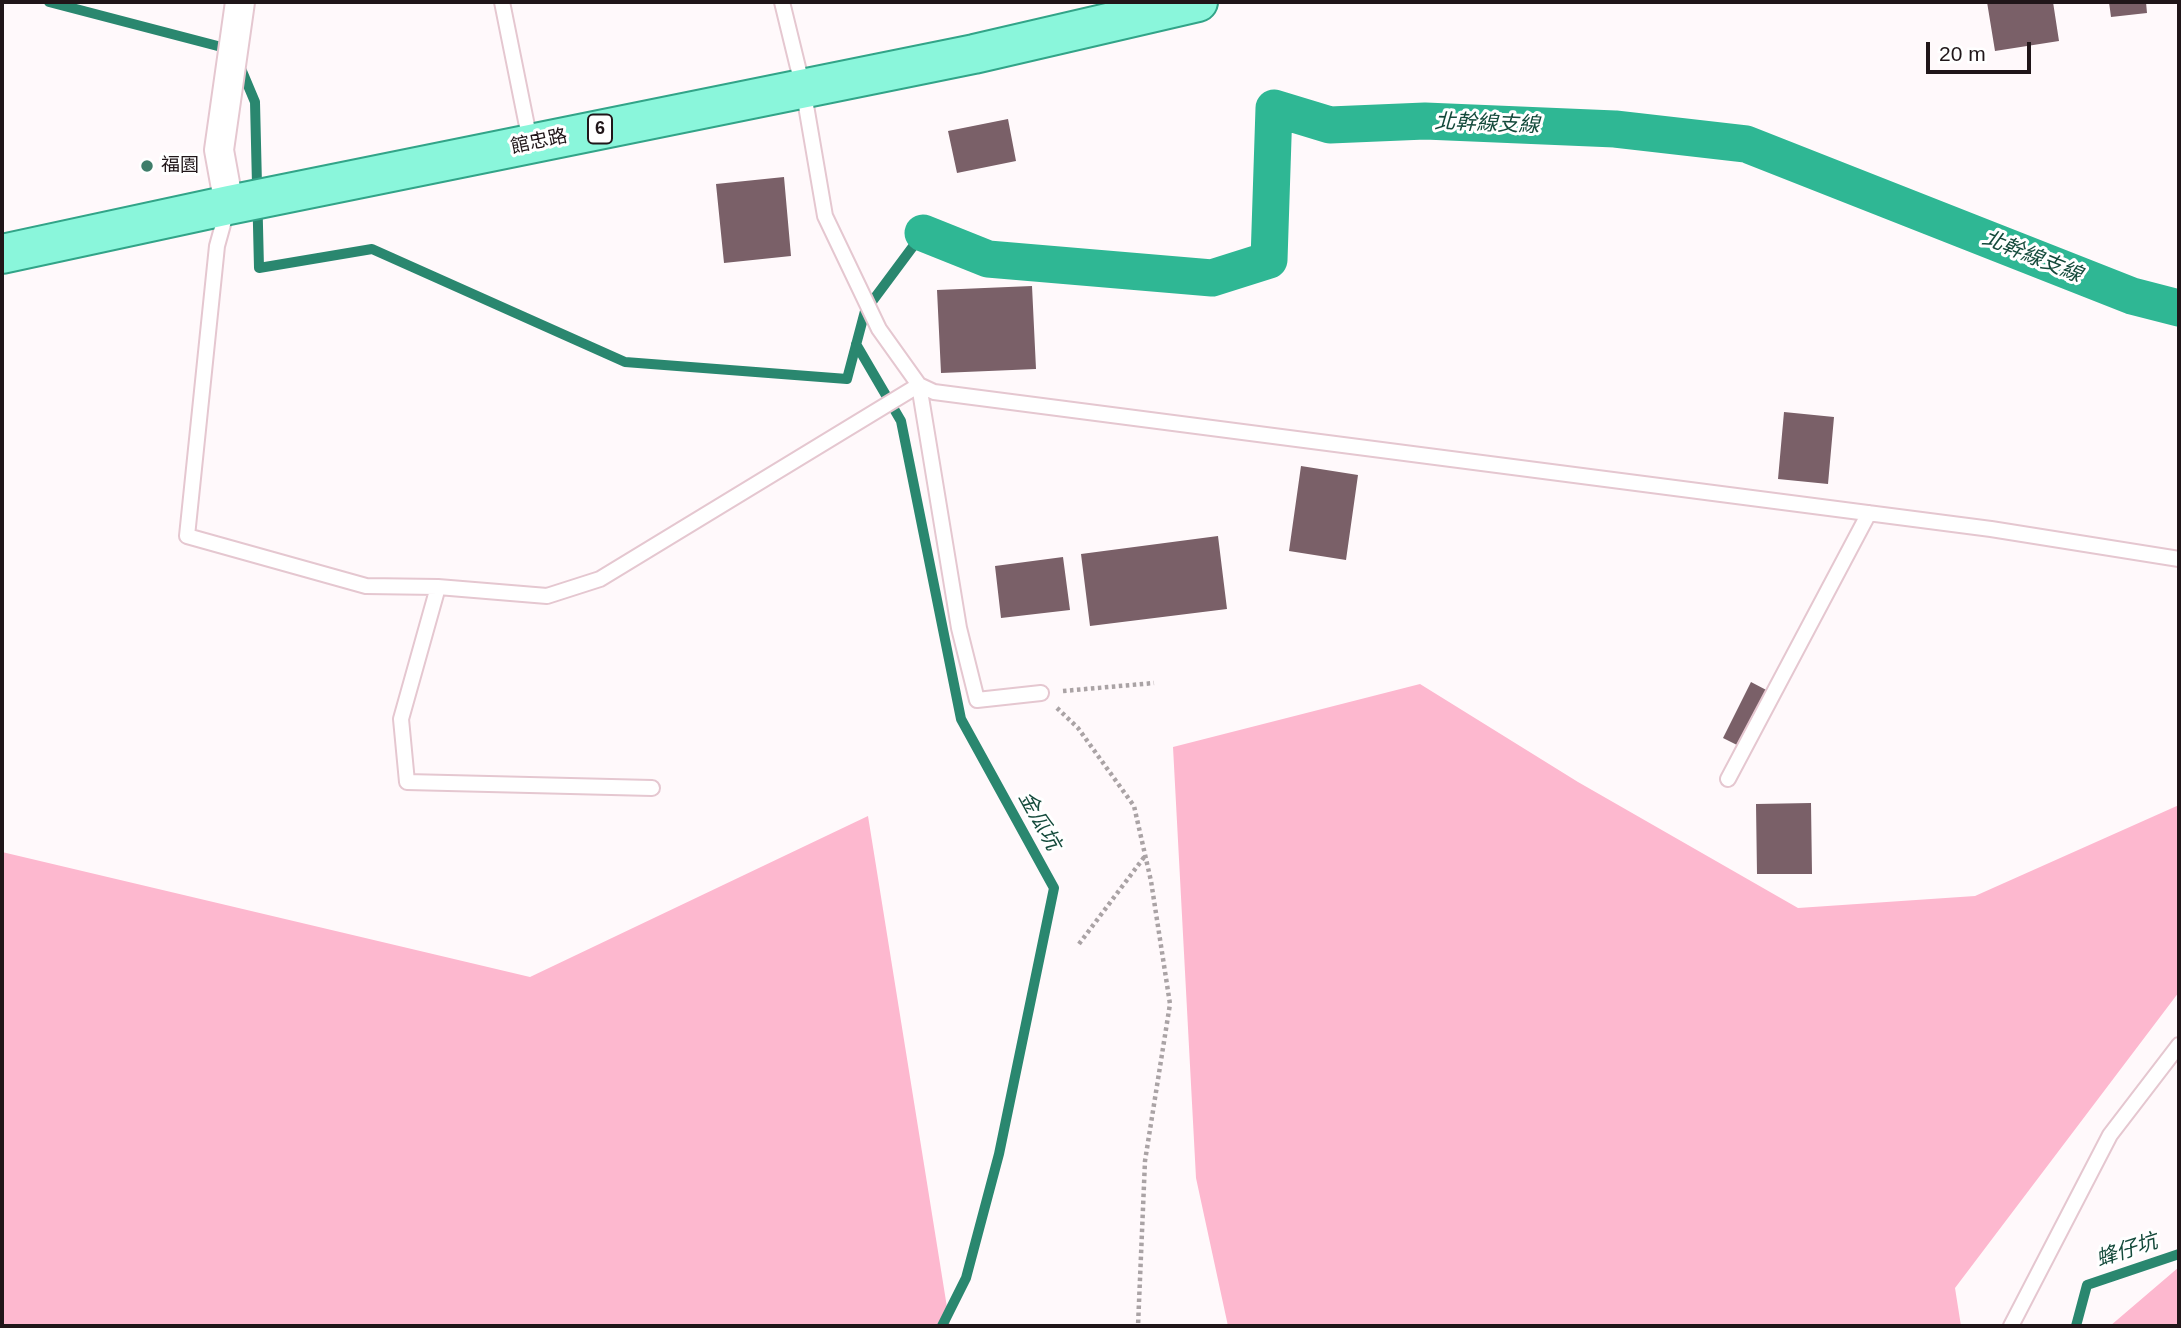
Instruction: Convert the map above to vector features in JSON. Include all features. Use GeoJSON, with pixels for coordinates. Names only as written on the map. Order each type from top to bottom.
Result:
{"type":"FeatureCollection","features":[{"type":"Feature","properties":{"kind":"main road","name":"館忠路"},"geometry":{"type":"LineString","coordinates":[[2,254],[229,205],[974,54],[1198,2]]}},
{"type":"Feature","properties":{"kind":"street"},"geometry":{"type":"LineString","coordinates":[[229,205],[219,150],[240,2]]}},
{"type":"Feature","properties":{"kind":"lane"},"geometry":{"type":"LineString","coordinates":[[502,2],[531,144]]}},
{"type":"Feature","properties":{"kind":"lane"},"geometry":{"type":"LineString","coordinates":[[782,2],[803,88],[825,216],[879,329],[919,385],[959,628],[977,700],[1041,693]]}},
{"type":"Feature","properties":{"kind":"lane"},"geometry":{"type":"LineString","coordinates":[[229,205],[217,246],[187,536],[366,586],[438,587],[547,596],[600,579],[919,385]]}},
{"type":"Feature","properties":{"kind":"lane"},"geometry":{"type":"LineString","coordinates":[[919,385],[933,392],[1992,529],[2179,559]]}},
{"type":"Feature","properties":{"kind":"lane"},"geometry":{"type":"LineString","coordinates":[[1728,779],[1869,513]]}},
{"type":"Feature","properties":{"kind":"lane"},"geometry":{"type":"LineString","coordinates":[[438,587],[401,719],[407,782],[652,788]]}},
{"type":"Feature","properties":{"kind":"lane"},"geometry":{"type":"LineString","coordinates":[[2011,1326],[2110,1135],[2179,1045]]}},
{"type":"Feature","properties":{"kind":"path"},"geometry":{"type":"LineString","coordinates":[[1041,693],[1154,683]]}},
{"type":"Feature","properties":{"kind":"path"},"geometry":{"type":"LineString","coordinates":[[1041,693],[1078,728],[1134,806],[1170,1004],[1145,1161],[1138,1326]]}},
{"type":"Feature","properties":{"kind":"path"},"geometry":{"type":"LineString","coordinates":[[1079,944],[1145,856]]}},
{"type":"Feature","properties":{"kind":"shaded area"},"geometry":{"type":"Polygon","coordinates":[[[1420,684],[1578,782],[1798,908],[1975,896],[2179,805],[2179,992],[1955,1288],[1961,1326],[1228,1326],[1196,1178],[1173,747],[1420,684]]]}},
{"type":"Feature","properties":{"kind":"shaded area"},"geometry":{"type":"Polygon","coordinates":[[[868,816],[950,1326],[2,1326],[2,852],[530,977],[868,816]]]}},
{"type":"Feature","properties":{"kind":"shaded area"},"geometry":{"type":"Polygon","coordinates":[[[2179,1267],[2179,1326],[2110,1326],[2179,1267]]]}},
{"type":"Feature","properties":{"kind":"building"},"geometry":{"type":"Polygon","coordinates":[[[1987,2],[2053,2],[2059,41],[1995,51],[1987,2]]]}},
{"type":"Feature","properties":{"kind":"building"},"geometry":{"type":"Polygon","coordinates":[[[2109,2],[2146,2],[2147,13],[2111,17],[2109,2]]]}},
{"type":"Feature","properties":{"kind":"building"},"geometry":{"type":"Polygon","coordinates":[[[1008,119],[1016,161],[957,173],[948,131],[1008,119]]]}},
{"type":"Feature","properties":{"kind":"building"},"geometry":{"type":"Polygon","coordinates":[[[784,177],[791,256],[724,263],[716,184],[784,177]]]}},
{"type":"Feature","properties":{"kind":"building"},"geometry":{"type":"Polygon","coordinates":[[[1032,286],[1036,369],[941,373],[937,290],[1032,286]]]}},
{"type":"Feature","properties":{"kind":"building"},"geometry":{"type":"Polygon","coordinates":[[[1784,412],[1834,417],[1828,484],[1778,479],[1784,412]]]}},
{"type":"Feature","properties":{"kind":"building"},"geometry":{"type":"Polygon","coordinates":[[[1301,466],[1358,475],[1346,560],[1289,551],[1301,466]]]}},
{"type":"Feature","properties":{"kind":"building"},"geometry":{"type":"Polygon","coordinates":[[[1218,536],[1227,609],[1090,626],[1081,554],[1218,536]]]}},
{"type":"Feature","properties":{"kind":"building"},"geometry":{"type":"Polygon","coordinates":[[[1063,557],[1070,610],[1001,618],[995,566],[1063,557]]]}},
{"type":"Feature","properties":{"kind":"building"},"geometry":{"type":"Polygon","coordinates":[[[1751,682],[1772,693],[1745,749],[1723,738],[1751,682]]]}},
{"type":"Feature","properties":{"kind":"building"},"geometry":{"type":"Polygon","coordinates":[[[1811,803],[1812,874],[1757,874],[1756,804],[1811,803]]]}},
{"type":"Feature","properties":{"kind":"waterway"},"geometry":{"type":"LineString","coordinates":[[49,2],[233,50]]}},
{"type":"Feature","properties":{"kind":"waterway"},"geometry":{"type":"LineString","coordinates":[[239,64],[255,102],[259,268],[372,249],[625,362],[847,379],[865,311],[923,233]]}},
{"type":"Feature","properties":{"kind":"waterway","name":"北幹線支線"},"geometry":{"type":"LineString","coordinates":[[923,233],[988,259],[1212,278],[1269,260],[1274,108],[1330,125],[1425,121],[1615,129],[1746,144],[2132,296],[2179,308]]}},
{"type":"Feature","properties":{"kind":"waterway","name":"金瓜坑"},"geometry":{"type":"LineString","coordinates":[[856,344],[901,421],[961,719],[1054,888],[999,1154],[966,1278],[942,1326]]}},
{"type":"Feature","properties":{"kind":"waterway","name":"蜂仔坑"},"geometry":{"type":"LineString","coordinates":[[2076,1326],[2087,1285],[2179,1254]]}},
{"type":"Feature","properties":{"kind":"place","name":"福園"},"geometry":{"type":"Point","coordinates":[147,166]}}]}
